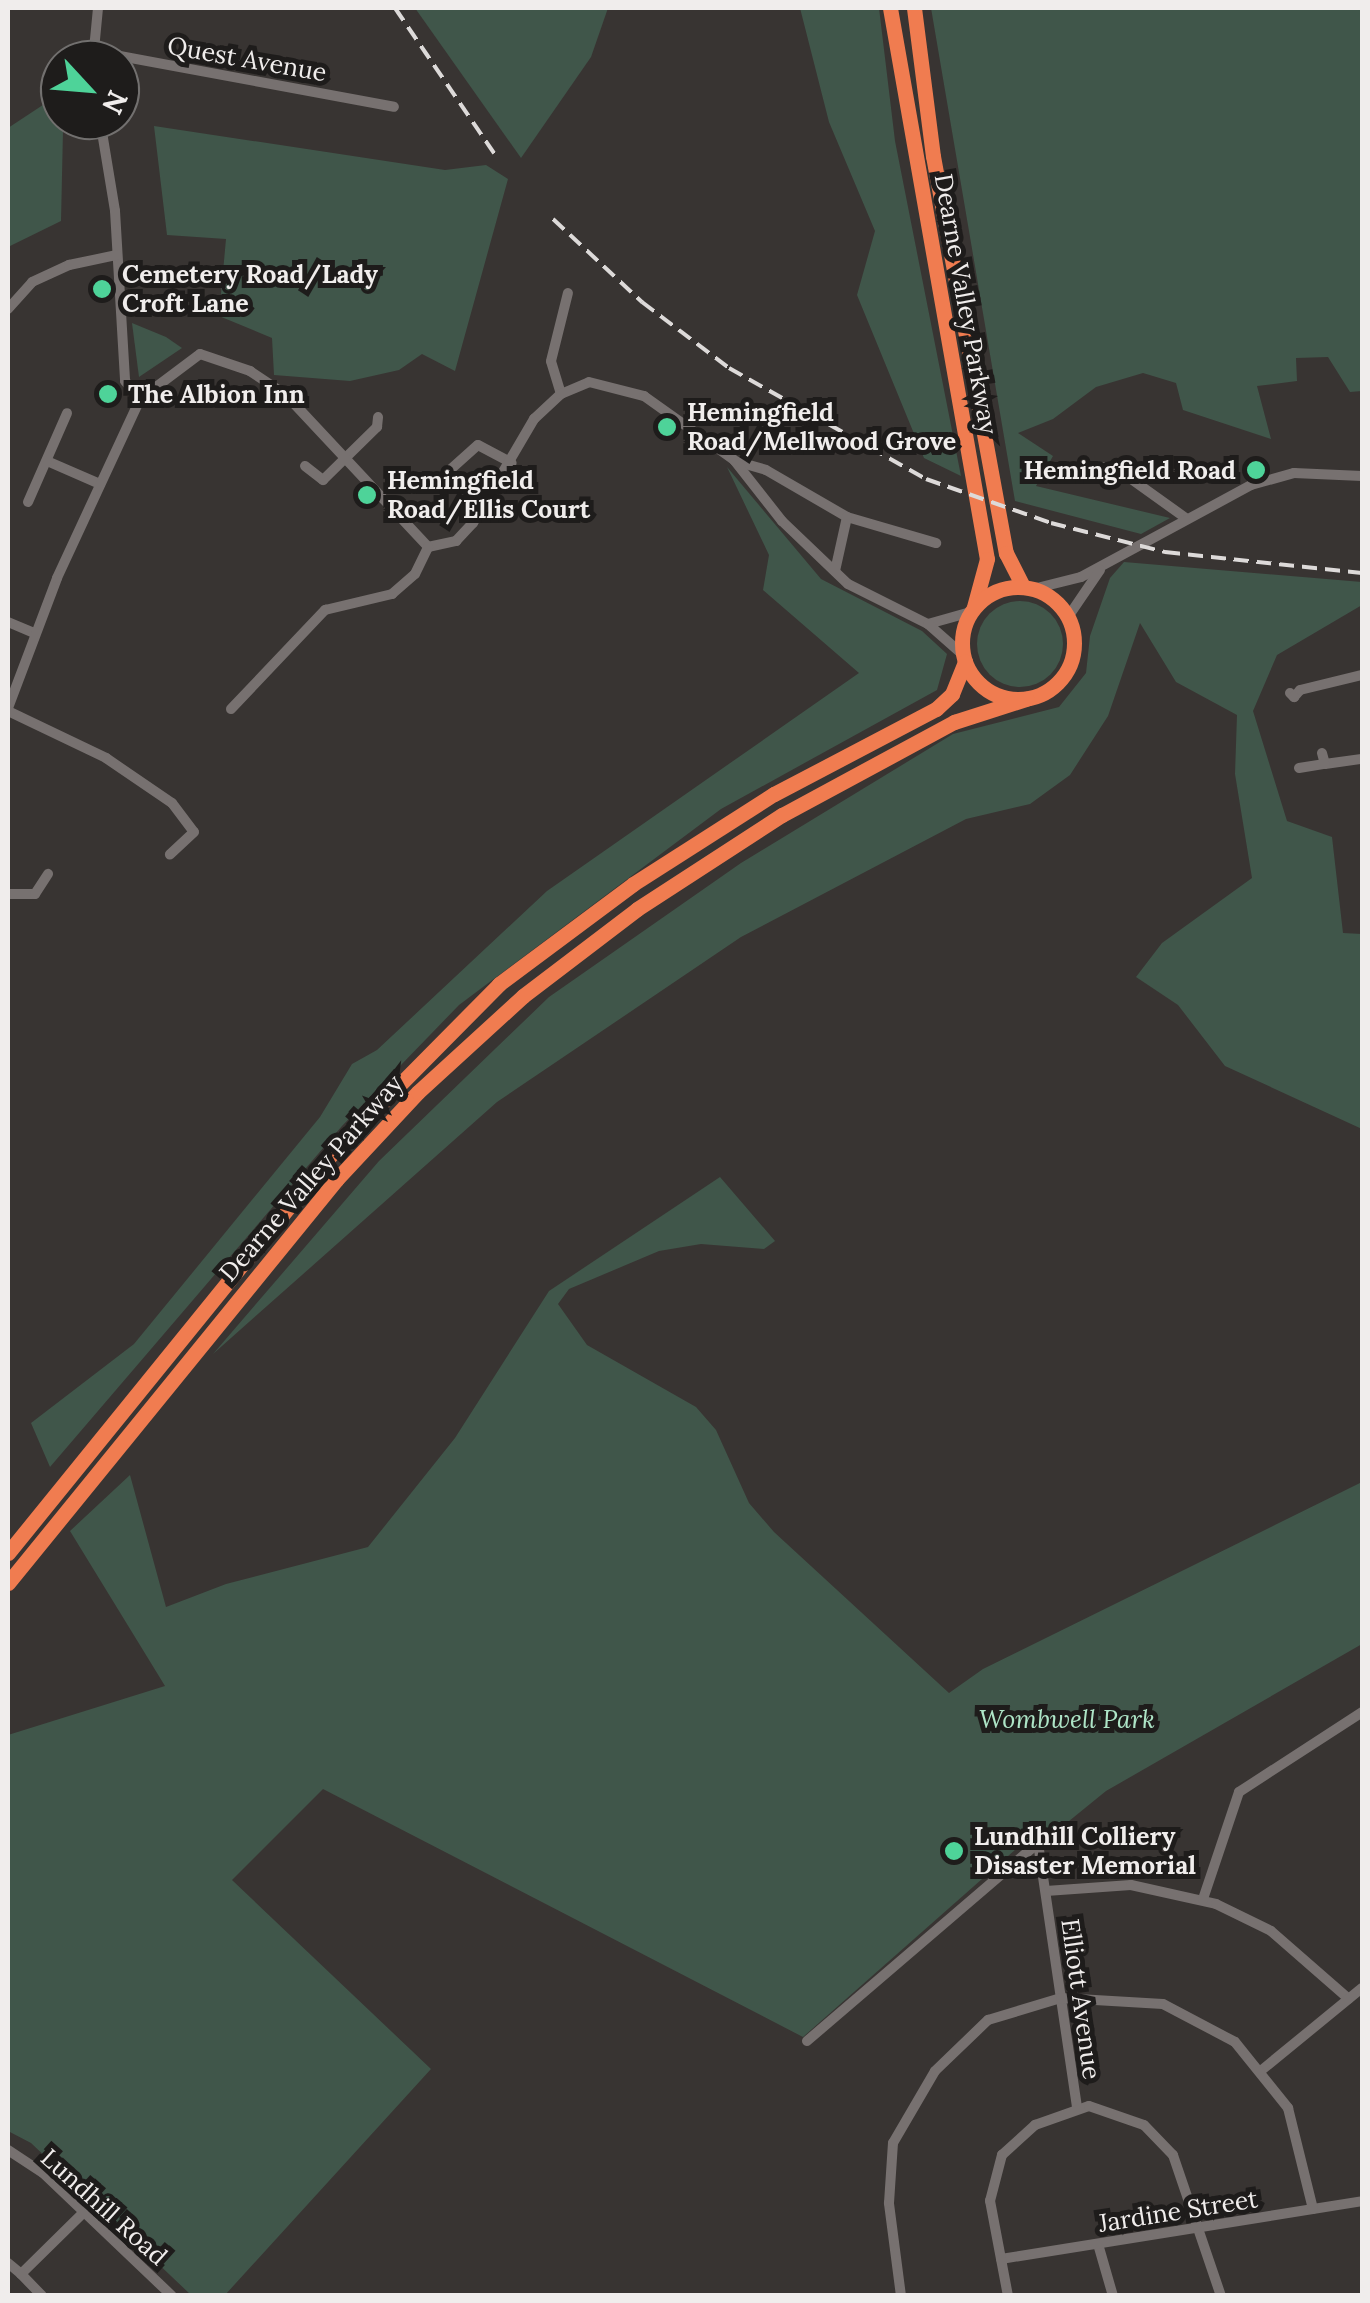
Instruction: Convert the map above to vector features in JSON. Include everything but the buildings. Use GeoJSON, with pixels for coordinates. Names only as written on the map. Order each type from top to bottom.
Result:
{"type":"FeatureCollection","features":[{"type":"Feature","properties":{"kind":"highway","name":"Dearne Valley Parkway"},"geometry":{"type":"LineString","coordinates":[[890,8],[987,559],[973,609]]}},
{"type":"Feature","properties":{"kind":"highway","name":"Dearne Valley Parkway"},"geometry":{"type":"LineString","coordinates":[[914,8],[932,156],[1006,553],[1028,588]]}},
{"type":"Feature","properties":{"kind":"highway"},"geometry":{"type":"LineString","coordinates":[[1028,588],[1068,617],[1074,642],[1069,668],[1051,689],[1026,699],[989,692],[964,658],[973,609],[996,591],[1028,588]]}},
{"type":"Feature","properties":{"kind":"highway","name":"Dearne Valley Parkway"},"geometry":{"type":"LineString","coordinates":[[8,1553],[334,1151],[499,984],[634,884],[774,794],[936,709],[952,694],[964,658]]}},
{"type":"Feature","properties":{"kind":"highway","name":"Dearne Valley Parkway"},"geometry":{"type":"LineString","coordinates":[[8,1583],[336,1180],[522,996],[637,910],[782,815],[954,722],[1026,699]]}},
{"type":"Feature","properties":{"kind":"street"},"geometry":{"type":"LineString","coordinates":[[95,40],[98,8]]}},
{"type":"Feature","properties":{"kind":"street","name":"Quest Avenue"},"geometry":{"type":"LineString","coordinates":[[140,64],[394,106]]}},
{"type":"Feature","properties":{"kind":"street"},"geometry":{"type":"LineString","coordinates":[[102,140],[117,256],[124,381],[140,399]]}},
{"type":"Feature","properties":{"kind":"street"},"geometry":{"type":"LineString","coordinates":[[8,309],[32,282],[69,264],[117,256]]}},
{"type":"Feature","properties":{"kind":"street"},"geometry":{"type":"LineString","coordinates":[[561,394],[551,361],[568,292]]}},
{"type":"Feature","properties":{"kind":"street"},"geometry":{"type":"LineString","coordinates":[[170,854],[194,832],[172,803],[106,758],[8,710],[34,633],[140,399],[200,354],[250,371],[286,395],[428,547]]}},
{"type":"Feature","properties":{"kind":"street"},"geometry":{"type":"LineString","coordinates":[[428,547],[456,541],[512,463],[534,419],[561,394],[589,382],[616,385],[702,432],[734,460],[782,521],[835,571],[894,611],[928,624],[964,658]]}},
{"type":"Feature","properties":{"kind":"street"},"geometry":{"type":"LineString","coordinates":[[28,502],[67,413]]}},
{"type":"Feature","properties":{"kind":"street"},"geometry":{"type":"LineString","coordinates":[[305,466],[323,480],[377,427],[378,417]]}},
{"type":"Feature","properties":{"kind":"street"},"geometry":{"type":"LineString","coordinates":[[451,469],[478,445],[512,463]]}},
{"type":"Feature","properties":{"kind":"street"},"geometry":{"type":"LineString","coordinates":[[734,460],[766,470],[847,518],[936,543]]}},
{"type":"Feature","properties":{"kind":"street"},"geometry":{"type":"LineString","coordinates":[[47,461],[100,484]]}},
{"type":"Feature","properties":{"kind":"street"},"geometry":{"type":"LineString","coordinates":[[1094,469],[1113,466],[1188,519]]}},
{"type":"Feature","properties":{"kind":"street"},"geometry":{"type":"LineString","coordinates":[[1028,588],[1063,584],[1251,485],[1294,472],[1362,476]]}},
{"type":"Feature","properties":{"kind":"street"},"geometry":{"type":"LineString","coordinates":[[835,571],[847,518]]}},
{"type":"Feature","properties":{"kind":"street"},"geometry":{"type":"LineString","coordinates":[[231,708],[325,610],[392,594],[415,574],[428,547]]}},
{"type":"Feature","properties":{"kind":"street"},"geometry":{"type":"LineString","coordinates":[[1068,617],[1106,564]]}},
{"type":"Feature","properties":{"kind":"street"},"geometry":{"type":"LineString","coordinates":[[928,624],[973,609]]}},
{"type":"Feature","properties":{"kind":"street"},"geometry":{"type":"LineString","coordinates":[[8,622],[34,633]]}},
{"type":"Feature","properties":{"kind":"street"},"geometry":{"type":"LineString","coordinates":[[1290,692],[1294,697],[1300,690],[1362,675]]}},
{"type":"Feature","properties":{"kind":"street"},"geometry":{"type":"LineString","coordinates":[[1299,768],[1324,758],[1362,758]]}},
{"type":"Feature","properties":{"kind":"street"},"geometry":{"type":"LineString","coordinates":[[8,894],[36,894],[48,874]]}},
{"type":"Feature","properties":{"kind":"street"},"geometry":{"type":"LineString","coordinates":[[1202,1900],[1239,1792],[1362,1712]]}},
{"type":"Feature","properties":{"kind":"street","name":"Elliott Avenue"},"geometry":{"type":"LineString","coordinates":[[807,2042],[1031,1842],[1038,1844],[1046,1890],[1077,2108]]}},
{"type":"Feature","properties":{"kind":"street"},"geometry":{"type":"LineString","coordinates":[[1046,1890],[1099,1883],[1202,1900],[1271,1931],[1349,1999]]}},
{"type":"Feature","properties":{"kind":"street"},"geometry":{"type":"LineString","coordinates":[[1263,2069],[1362,1988]]}},
{"type":"Feature","properties":{"kind":"street"},"geometry":{"type":"LineString","coordinates":[[902,2296],[889,2203],[892,2143],[935,2071],[988,2020],[1060,1998],[1163,2004],[1224,2034],[1263,2069],[1294,2120],[1313,2209]]}},
{"type":"Feature","properties":{"kind":"street"},"geometry":{"type":"LineString","coordinates":[[1008,2296],[990,2201],[1002,2155],[1035,2125],[1077,2108],[1112,2110],[1155,2134],[1180,2164],[1221,2296]]}},
{"type":"Feature","properties":{"kind":"street","name":"Lundhill Road"},"geometry":{"type":"LineString","coordinates":[[8,2150],[85,2211],[172,2296]]}},
{"type":"Feature","properties":{"kind":"street","name":"Jardine Street"},"geometry":{"type":"LineString","coordinates":[[1001,2259],[1362,2202]]}},
{"type":"Feature","properties":{"kind":"street"},"geometry":{"type":"LineString","coordinates":[[21,2274],[85,2211]]}},
{"type":"Feature","properties":{"kind":"street"},"geometry":{"type":"LineString","coordinates":[[1098,2244],[1114,2296]]}},
{"type":"Feature","properties":{"kind":"street"},"geometry":{"type":"LineString","coordinates":[[8,2262],[42,2296]]}},
{"type":"Feature","properties":{"kind":"green space"},"geometry":{"type":"Polygon","coordinates":[[[415,8],[608,8],[591,57],[521,158],[415,8]]]}},
{"type":"Feature","properties":{"kind":"green space"},"geometry":{"type":"Polygon","coordinates":[[[800,8],[879,8],[895,141],[961,476],[924,458],[857,295],[875,231],[829,122],[800,8]]]}},
{"type":"Feature","properties":{"kind":"green space"},"geometry":{"type":"Polygon","coordinates":[[[931,8],[1362,8],[1362,391],[1350,392],[1328,357],[1296,358],[1297,381],[1257,386],[1271,439],[1183,410],[1176,383],[1143,373],[1096,387],[1053,419],[1018,433],[1053,456],[1036,486],[1170,518],[1141,534],[1015,501],[931,8]]]}},
{"type":"Feature","properties":{"kind":"green space"},"geometry":{"type":"Polygon","coordinates":[[[40,107],[40,140],[63,140],[61,221],[8,247],[8,128],[40,107]]]}},
{"type":"Feature","properties":{"kind":"green space"},"geometry":{"type":"Polygon","coordinates":[[[154,126],[445,170],[486,165],[508,179],[455,371],[422,354],[399,370],[350,381],[274,375],[272,338],[219,316],[226,239],[167,235],[154,126]]]}},
{"type":"Feature","properties":{"kind":"green space"},"geometry":{"type":"Polygon","coordinates":[[[132,323],[166,337],[182,348],[139,377],[132,323]]]}},
{"type":"Feature","properties":{"kind":"green space"},"geometry":{"type":"Polygon","coordinates":[[[727,467],[821,579],[922,631],[947,654],[937,690],[721,809],[459,1005],[342,1126],[50,1467],[31,1423],[134,1344],[320,1117],[352,1064],[377,1050],[547,891],[859,673],[763,590],[769,555],[727,467]]]}},
{"type":"Feature","properties":{"kind":"green space"},"geometry":{"type":"Polygon","coordinates":[[[1124,562],[1362,582],[1362,605],[1277,655],[1253,711],[1287,821],[1332,837],[1343,933],[1362,934],[1362,1129],[1225,1066],[1178,1005],[1136,977],[1162,943],[1252,878],[1235,774],[1237,715],[1176,682],[1140,623],[1108,716],[1070,775],[1030,804],[966,819],[741,937],[497,1102],[213,1354],[379,1161],[549,997],[741,863],[953,734],[1059,707],[1086,673],[1090,636],[1110,578],[1124,562]]]}},
{"type":"Feature","properties":{"kind":"green space"},"geometry":{"type":"Polygon","coordinates":[[[1020,601],[1050,614],[1063,644],[1050,674],[1020,687],[990,674],[977,644],[990,614],[1020,601]]]}},
{"type":"Feature","properties":{"kind":"green space","name":"Wombwell Park"},"geometry":{"type":"Polygon","coordinates":[[[720,1177],[775,1241],[764,1249],[701,1244],[659,1251],[569,1289],[558,1304],[587,1345],[696,1407],[716,1430],[749,1503],[774,1532],[949,1693],[983,1669],[1362,1482],[1362,1644],[1106,1791],[1042,1843],[1034,1833],[803,2037],[323,1789],[232,1880],[431,2069],[225,2295],[191,2295],[31,2143],[8,2131],[8,1735],[165,1686],[70,1531],[130,1475],[166,1607],[226,1584],[368,1547],[455,1438],[549,1291],[720,1177]]]}},
{"type":"Feature","properties":{"kind":"railway"},"geometry":{"type":"LineString","coordinates":[[395,8],[494,153]]}},
{"type":"Feature","properties":{"kind":"railway"},"geometry":{"type":"LineString","coordinates":[[553,219],[642,302],[729,368],[926,479],[1051,523],[1165,552],[1362,573]]}},
{"type":"Feature","properties":{"kind":"place","name":"Cemetery Road/Lady Croft Lane"},"geometry":{"type":"Point","coordinates":[102,289]}},
{"type":"Feature","properties":{"kind":"place","name":"The Albion Inn"},"geometry":{"type":"Point","coordinates":[108,394]}},
{"type":"Feature","properties":{"kind":"place","name":"Hemingfield Road/Mellwood Grove"},"geometry":{"type":"Point","coordinates":[667,427]}},
{"type":"Feature","properties":{"kind":"place","name":"Hemingfield Road"},"geometry":{"type":"Point","coordinates":[1256,470]}},
{"type":"Feature","properties":{"kind":"place","name":"Hemingfield Road/Ellis Court"},"geometry":{"type":"Point","coordinates":[367,495]}},
{"type":"Feature","properties":{"kind":"place","name":"Lundhill Colliery Disaster Memorial"},"geometry":{"type":"Point","coordinates":[954,1851]}}]}
